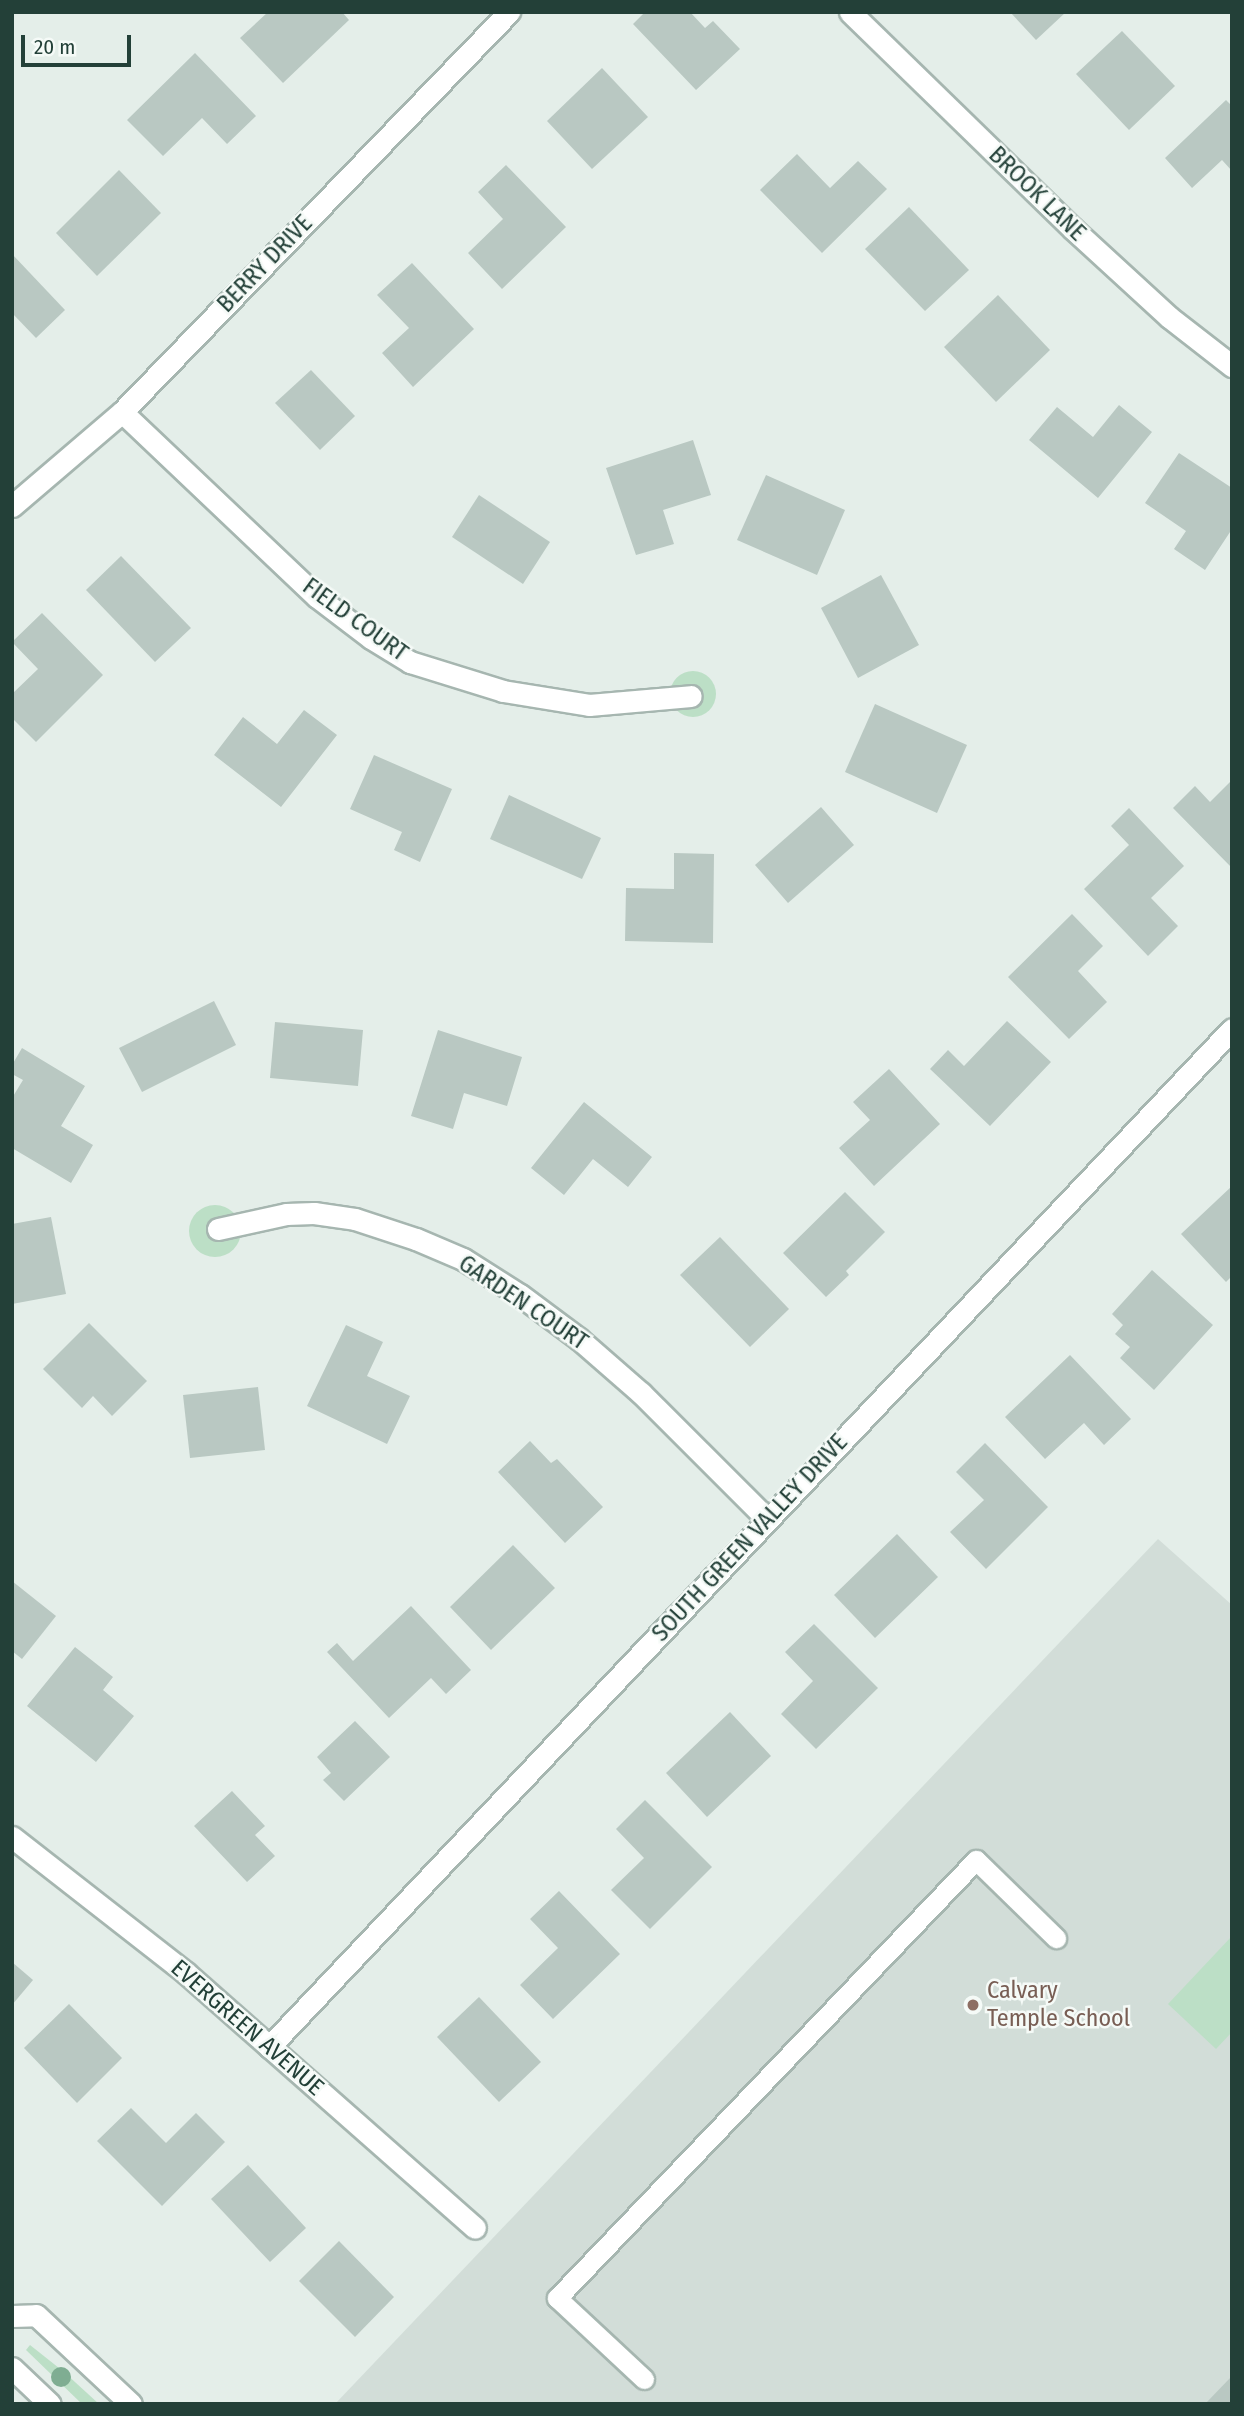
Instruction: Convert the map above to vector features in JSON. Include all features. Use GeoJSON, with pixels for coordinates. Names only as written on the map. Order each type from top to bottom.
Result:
{"type":"FeatureCollection","features":[{"type":"Feature","properties":{"kind":"street","name":"BERRY DRIVE"},"geometry":{"type":"LineString","coordinates":[[12,506],[122,412],[509,12]]}},
{"type":"Feature","properties":{"kind":"street","name":"BROOK LANE"},"geometry":{"type":"LineString","coordinates":[[850,12],[1072,228],[1169,317],[1232,366]]}},
{"type":"Feature","properties":{"kind":"street","name":"FIELD COURT"},"geometry":{"type":"LineString","coordinates":[[122,412],[317,597],[371,638],[410,662],[503,691],[589,705],[691,696]]}},
{"type":"Feature","properties":{"kind":"street","name":"SOUTH GREEN VALLEY DRIVE"},"geometry":{"type":"LineString","coordinates":[[269,2046],[1232,1029]]}},
{"type":"Feature","properties":{"kind":"street","name":"GARDEN COURT"},"geometry":{"type":"LineString","coordinates":[[218,1229],[286,1214],[314,1213],[355,1219],[416,1239],[463,1259],[520,1295],[579,1339],[641,1393],[768,1520]]}},
{"type":"Feature","properties":{"kind":"street","name":"EVERGREEN AVENUE"},"geometry":{"type":"LineString","coordinates":[[12,1837],[106,1908],[269,2046],[475,2228]]}},
{"type":"Feature","properties":{"kind":"street"},"geometry":{"type":"LineString","coordinates":[[12,2316],[36,2315],[131,2404]]}},
{"type":"Feature","properties":{"kind":"street"},"geometry":{"type":"LineString","coordinates":[[12,2368],[50,2404]]}},
{"type":"Feature","properties":{"kind":"lane"},"geometry":{"type":"LineString","coordinates":[[643,2379],[557,2298],[976,1860],[1056,1938]]}},
{"type":"Feature","properties":{"kind":"shaded area","name":"Calvary Temple School"},"geometry":{"type":"Polygon","coordinates":[[[1158,1539],[1232,1605],[1232,2404],[335,2404],[1158,1539]]]}},
{"type":"Feature","properties":{"kind":"green space"},"geometry":{"type":"Polygon","coordinates":[[[693,671],[702,672],[709,678],[715,685],[715,703],[709,710],[702,716],[693,717],[684,716],[677,710],[671,703],[670,694],[671,685],[677,678],[684,672],[693,671]]]}},
{"type":"Feature","properties":{"kind":"green space"},"geometry":{"type":"Polygon","coordinates":[[[215,1205],[225,1207],[233,1213],[239,1221],[239,1241],[233,1249],[225,1255],[215,1257],[205,1255],[197,1249],[191,1241],[189,1231],[191,1221],[197,1213],[205,1207],[215,1205]]]}},
{"type":"Feature","properties":{"kind":"green space"},"geometry":{"type":"Polygon","coordinates":[[[1232,1936],[1232,2032],[1216,2049],[1168,2004],[1232,1936]]]}},
{"type":"Feature","properties":{"kind":"green space"},"geometry":{"type":"Polygon","coordinates":[[[30,2345],[99,2404],[82,2404],[26,2350],[30,2345]]]}},
{"type":"Feature","properties":{"kind":"building"},"geometry":{"type":"Polygon","coordinates":[[[268,12],[342,12],[349,20],[283,83],[240,38],[268,12]]]}},
{"type":"Feature","properties":{"kind":"building"},"geometry":{"type":"Polygon","coordinates":[[[645,12],[690,12],[705,28],[713,21],[740,49],[696,90],[633,24],[645,12]]]}},
{"type":"Feature","properties":{"kind":"building"},"geometry":{"type":"Polygon","coordinates":[[[1010,12],[1066,12],[1036,40],[1010,12]]]}},
{"type":"Feature","properties":{"kind":"building"},"geometry":{"type":"Polygon","coordinates":[[[1122,31],[1175,86],[1129,130],[1076,74],[1122,31]]]}},
{"type":"Feature","properties":{"kind":"building"},"geometry":{"type":"Polygon","coordinates":[[[195,53],[256,116],[227,144],[202,118],[163,156],[127,120],[195,53]]]}},
{"type":"Feature","properties":{"kind":"building"},"geometry":{"type":"Polygon","coordinates":[[[602,68],[648,117],[592,169],[547,121],[602,68]]]}},
{"type":"Feature","properties":{"kind":"building"},"geometry":{"type":"Polygon","coordinates":[[[1226,100],[1232,106],[1232,171],[1222,160],[1192,188],[1165,158],[1226,100]]]}},
{"type":"Feature","properties":{"kind":"building"},"geometry":{"type":"Polygon","coordinates":[[[797,154],[830,188],[858,161],[887,189],[822,253],[760,190],[797,154]]]}},
{"type":"Feature","properties":{"kind":"building"},"geometry":{"type":"Polygon","coordinates":[[[506,165],[566,227],[502,289],[468,253],[503,219],[478,192],[506,165]]]}},
{"type":"Feature","properties":{"kind":"building"},"geometry":{"type":"Polygon","coordinates":[[[119,170],[161,213],[97,276],[56,233],[119,170]]]}},
{"type":"Feature","properties":{"kind":"building"},"geometry":{"type":"Polygon","coordinates":[[[909,207],[969,270],[925,311],[865,249],[909,207]]]}},
{"type":"Feature","properties":{"kind":"building"},"geometry":{"type":"Polygon","coordinates":[[[12,254],[65,310],[36,338],[12,313],[12,254]]]}},
{"type":"Feature","properties":{"kind":"building"},"geometry":{"type":"Polygon","coordinates":[[[412,263],[474,329],[413,387],[382,353],[409,328],[377,295],[412,263]]]}},
{"type":"Feature","properties":{"kind":"building"},"geometry":{"type":"Polygon","coordinates":[[[998,295],[1050,350],[996,402],[944,347],[998,295]]]}},
{"type":"Feature","properties":{"kind":"building"},"geometry":{"type":"Polygon","coordinates":[[[311,370],[355,416],[320,450],[275,403],[311,370]]]}},
{"type":"Feature","properties":{"kind":"building"},"geometry":{"type":"Polygon","coordinates":[[[1119,405],[1152,432],[1098,498],[1029,440],[1057,407],[1093,437],[1119,405]]]}},
{"type":"Feature","properties":{"kind":"building"},"geometry":{"type":"Polygon","coordinates":[[[693,440],[711,495],[663,510],[674,544],[636,555],[606,468],[693,440]]]}},
{"type":"Feature","properties":{"kind":"building"},"geometry":{"type":"Polygon","coordinates":[[[1179,453],[1232,488],[1232,529],[1205,570],[1174,549],[1186,531],[1145,503],[1179,453]]]}},
{"type":"Feature","properties":{"kind":"building"},"geometry":{"type":"Polygon","coordinates":[[[766,475],[845,510],[817,575],[737,540],[766,475]]]}},
{"type":"Feature","properties":{"kind":"building"},"geometry":{"type":"Polygon","coordinates":[[[479,495],[550,542],[523,584],[452,537],[479,495]]]}},
{"type":"Feature","properties":{"kind":"building"},"geometry":{"type":"Polygon","coordinates":[[[121,556],[191,628],[155,662],[86,590],[121,556]]]}},
{"type":"Feature","properties":{"kind":"building"},"geometry":{"type":"Polygon","coordinates":[[[881,575],[919,645],[858,678],[821,608],[881,575]]]}},
{"type":"Feature","properties":{"kind":"building"},"geometry":{"type":"Polygon","coordinates":[[[42,613],[103,675],[36,742],[12,718],[12,694],[38,669],[12,642],[42,613]]]}},
{"type":"Feature","properties":{"kind":"building"},"geometry":{"type":"Polygon","coordinates":[[[875,704],[967,745],[937,813],[845,772],[875,704]]]}},
{"type":"Feature","properties":{"kind":"building"},"geometry":{"type":"Polygon","coordinates":[[[304,710],[337,735],[281,807],[214,755],[243,717],[277,744],[304,710]]]}},
{"type":"Feature","properties":{"kind":"building"},"geometry":{"type":"Polygon","coordinates":[[[374,755],[452,789],[420,862],[394,850],[402,832],[350,809],[374,755]]]}},
{"type":"Feature","properties":{"kind":"building"},"geometry":{"type":"Polygon","coordinates":[[[1232,780],[1232,868],[1173,808],[1195,786],[1210,802],[1232,780]]]}},
{"type":"Feature","properties":{"kind":"building"},"geometry":{"type":"Polygon","coordinates":[[[509,795],[601,838],[582,879],[490,839],[509,795]]]}},
{"type":"Feature","properties":{"kind":"building"},"geometry":{"type":"Polygon","coordinates":[[[821,807],[854,845],[788,903],[755,865],[821,807]]]}},
{"type":"Feature","properties":{"kind":"building"},"geometry":{"type":"Polygon","coordinates":[[[1129,808],[1184,866],[1151,898],[1178,926],[1148,956],[1084,889],[1129,845],[1111,826],[1129,808]]]}},
{"type":"Feature","properties":{"kind":"building"},"geometry":{"type":"Polygon","coordinates":[[[674,853],[714,854],[713,943],[625,941],[626,888],[674,889],[674,853]]]}},
{"type":"Feature","properties":{"kind":"building"},"geometry":{"type":"Polygon","coordinates":[[[1072,914],[1103,946],[1078,971],[1107,1002],[1069,1039],[1008,977],[1072,914]]]}},
{"type":"Feature","properties":{"kind":"building"},"geometry":{"type":"Polygon","coordinates":[[[214,1001],[236,1045],[142,1092],[119,1048],[214,1001]]]}},
{"type":"Feature","properties":{"kind":"building"},"geometry":{"type":"Polygon","coordinates":[[[1007,1021],[1051,1062],[990,1126],[930,1069],[948,1050],[964,1066],[1007,1021]]]}},
{"type":"Feature","properties":{"kind":"building"},"geometry":{"type":"Polygon","coordinates":[[[275,1022],[363,1030],[358,1086],[270,1078],[275,1022]]]}},
{"type":"Feature","properties":{"kind":"building"},"geometry":{"type":"Polygon","coordinates":[[[438,1030],[522,1057],[507,1106],[464,1093],[453,1129],[411,1116],[438,1030]]]}},
{"type":"Feature","properties":{"kind":"building"},"geometry":{"type":"Polygon","coordinates":[[[22,1048],[85,1086],[61,1126],[93,1145],[71,1183],[12,1148],[12,1098],[23,1080],[12,1074],[12,1065],[22,1048]]]}},
{"type":"Feature","properties":{"kind":"building"},"geometry":{"type":"Polygon","coordinates":[[[889,1069],[940,1124],[874,1186],[839,1148],[870,1120],[853,1102],[889,1069]]]}},
{"type":"Feature","properties":{"kind":"building"},"geometry":{"type":"Polygon","coordinates":[[[584,1102],[652,1157],[628,1187],[593,1159],[564,1195],[531,1168],[584,1102]]]}},
{"type":"Feature","properties":{"kind":"building"},"geometry":{"type":"Polygon","coordinates":[[[1232,1186],[1232,1276],[1226,1282],[1181,1234],[1232,1186]]]}},
{"type":"Feature","properties":{"kind":"building"},"geometry":{"type":"Polygon","coordinates":[[[845,1192],[885,1232],[846,1271],[849,1275],[826,1297],[783,1253],[845,1192]]]}},
{"type":"Feature","properties":{"kind":"building"},"geometry":{"type":"Polygon","coordinates":[[[51,1217],[66,1294],[12,1304],[12,1224],[51,1217]]]}},
{"type":"Feature","properties":{"kind":"building"},"geometry":{"type":"Polygon","coordinates":[[[720,1237],[789,1309],[750,1347],[680,1275],[720,1237]]]}},
{"type":"Feature","properties":{"kind":"building"},"geometry":{"type":"Polygon","coordinates":[[[1152,1270],[1213,1325],[1154,1390],[1120,1358],[1130,1347],[1115,1334],[1123,1325],[1112,1314],[1152,1270]]]}},
{"type":"Feature","properties":{"kind":"building"},"geometry":{"type":"Polygon","coordinates":[[[89,1323],[147,1381],[112,1416],[93,1396],[82,1408],[43,1369],[89,1323]]]}},
{"type":"Feature","properties":{"kind":"building"},"geometry":{"type":"Polygon","coordinates":[[[346,1325],[383,1342],[367,1376],[410,1396],[387,1444],[307,1406],[346,1325]]]}},
{"type":"Feature","properties":{"kind":"building"},"geometry":{"type":"Polygon","coordinates":[[[1070,1355],[1131,1419],[1104,1445],[1084,1423],[1045,1459],[1005,1417],[1070,1355]]]}},
{"type":"Feature","properties":{"kind":"building"},"geometry":{"type":"Polygon","coordinates":[[[258,1387],[265,1450],[190,1458],[183,1395],[258,1387]]]}},
{"type":"Feature","properties":{"kind":"building"},"geometry":{"type":"Polygon","coordinates":[[[530,1441],[551,1463],[557,1459],[603,1507],[565,1543],[498,1472],[530,1441]]]}},
{"type":"Feature","properties":{"kind":"building"},"geometry":{"type":"Polygon","coordinates":[[[985,1443],[1048,1507],[986,1569],[950,1532],[984,1500],[956,1472],[985,1443]]]}},
{"type":"Feature","properties":{"kind":"building"},"geometry":{"type":"Polygon","coordinates":[[[897,1534],[938,1577],[875,1638],[834,1595],[897,1534]]]}},
{"type":"Feature","properties":{"kind":"building"},"geometry":{"type":"Polygon","coordinates":[[[513,1545],[555,1588],[491,1650],[450,1607],[513,1545]]]}},
{"type":"Feature","properties":{"kind":"building"},"geometry":{"type":"Polygon","coordinates":[[[12,1581],[56,1616],[22,1659],[12,1651],[12,1581]]]}},
{"type":"Feature","properties":{"kind":"building"},"geometry":{"type":"Polygon","coordinates":[[[411,1606],[471,1670],[446,1694],[431,1678],[389,1718],[327,1652],[337,1643],[353,1661],[411,1606]]]}},
{"type":"Feature","properties":{"kind":"building"},"geometry":{"type":"Polygon","coordinates":[[[814,1624],[878,1688],[816,1749],[781,1714],[813,1681],[785,1652],[814,1624]]]}},
{"type":"Feature","properties":{"kind":"building"},"geometry":{"type":"Polygon","coordinates":[[[75,1647],[113,1677],[103,1690],[134,1716],[96,1762],[27,1706],[75,1647]]]}},
{"type":"Feature","properties":{"kind":"building"},"geometry":{"type":"Polygon","coordinates":[[[730,1712],[771,1756],[707,1817],[666,1773],[730,1712]]]}},
{"type":"Feature","properties":{"kind":"building"},"geometry":{"type":"Polygon","coordinates":[[[355,1721],[390,1757],[344,1801],[323,1780],[331,1773],[317,1757],[355,1721]]]}},
{"type":"Feature","properties":{"kind":"building"},"geometry":{"type":"Polygon","coordinates":[[[232,1791],[265,1826],[255,1835],[275,1856],[247,1882],[194,1826],[232,1791]]]}},
{"type":"Feature","properties":{"kind":"building"},"geometry":{"type":"Polygon","coordinates":[[[645,1800],[712,1867],[650,1929],[611,1890],[644,1858],[616,1829],[645,1800]]]}},
{"type":"Feature","properties":{"kind":"building"},"geometry":{"type":"Polygon","coordinates":[[[559,1891],[620,1954],[553,2019],[520,1985],[558,1948],[530,1919],[559,1891]]]}},
{"type":"Feature","properties":{"kind":"building"},"geometry":{"type":"Polygon","coordinates":[[[12,1962],[33,1980],[12,2005],[12,1962]]]}},
{"type":"Feature","properties":{"kind":"building"},"geometry":{"type":"Polygon","coordinates":[[[479,1997],[541,2062],[499,2102],[437,2037],[479,1997]]]}},
{"type":"Feature","properties":{"kind":"building"},"geometry":{"type":"Polygon","coordinates":[[[69,2004],[122,2058],[77,2103],[24,2048],[69,2004]]]}},
{"type":"Feature","properties":{"kind":"building"},"geometry":{"type":"Polygon","coordinates":[[[131,2108],[166,2143],[196,2113],[225,2142],[162,2206],[97,2141],[131,2108]]]}},
{"type":"Feature","properties":{"kind":"building"},"geometry":{"type":"Polygon","coordinates":[[[248,2165],[306,2228],[270,2262],[211,2199],[248,2165]]]}},
{"type":"Feature","properties":{"kind":"building"},"geometry":{"type":"Polygon","coordinates":[[[339,2241],[394,2297],[355,2337],[299,2281],[339,2241]]]}},
{"type":"Feature","properties":{"kind":"building"},"geometry":{"type":"Polygon","coordinates":[[[1232,2376],[1232,2404],[1205,2404],[1232,2376]]]}},
{"type":"Feature","properties":{"kind":"place","name":"Calvary Temple School"},"geometry":{"type":"Point","coordinates":[973,2005]}}]}
